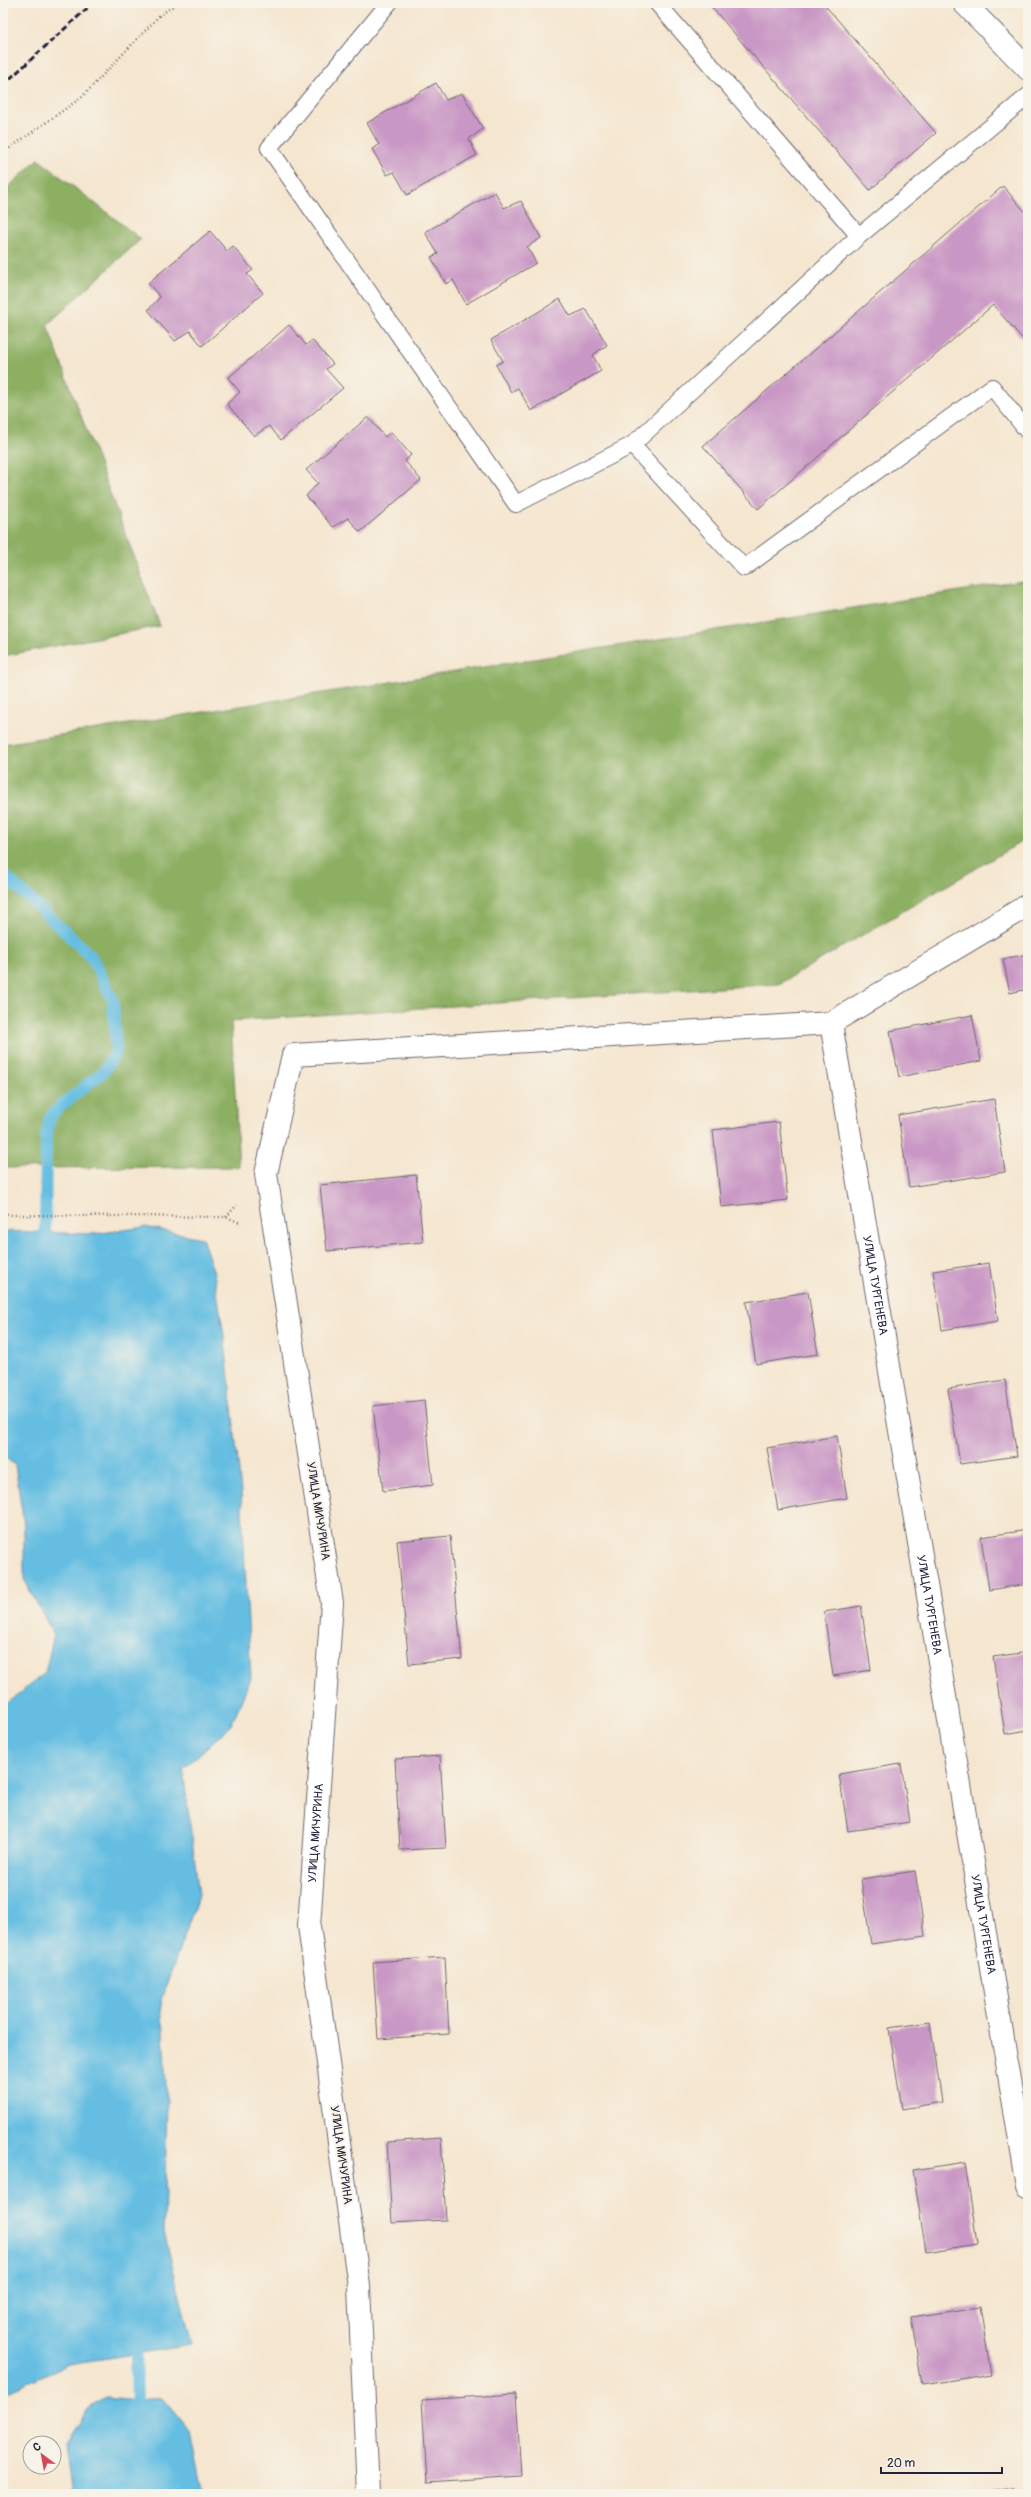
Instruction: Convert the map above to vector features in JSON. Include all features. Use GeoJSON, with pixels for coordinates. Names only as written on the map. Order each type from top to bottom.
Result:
{"type":"FeatureCollection","features":[{"type":"Feature","properties":{"kind":"street"},"geometry":{"type":"LineString","coordinates":[[964,3],[1028,70]]}},
{"type":"Feature","properties":{"kind":"street"},"geometry":{"type":"LineString","coordinates":[[830,1023],[1028,905]]}},
{"type":"Feature","properties":{"kind":"street","name":"УЛИЦА МИЧУРИНА"},"geometry":{"type":"LineString","coordinates":[[368,2494],[359,2286],[309,1926],[332,1603],[274,1237],[266,1174],[292,1055],[830,1023]]}},
{"type":"Feature","properties":{"kind":"street","name":"УЛИЦА ТУРГЕНЕВА"},"geometry":{"type":"LineString","coordinates":[[830,1023],[1028,2187]]}},
{"type":"Feature","properties":{"kind":"lane"},"geometry":{"type":"LineString","coordinates":[[389,3],[270,148],[516,504],[632,445],[859,236],[1028,96]]}},
{"type":"Feature","properties":{"kind":"lane"},"geometry":{"type":"LineString","coordinates":[[657,3],[859,236]]}},
{"type":"Feature","properties":{"kind":"lane"},"geometry":{"type":"LineString","coordinates":[[632,445],[744,568],[992,387],[1028,432]]}},
{"type":"Feature","properties":{"kind":"path"},"geometry":{"type":"LineString","coordinates":[[3,153],[82,97],[160,15],[178,3]]}},
{"type":"Feature","properties":{"kind":"path"},"geometry":{"type":"LineString","coordinates":[[3,1213],[12,1215],[226,1217],[274,1237]]}},
{"type":"Feature","properties":{"kind":"green space"},"geometry":{"type":"Polygon","coordinates":[[[38,159],[141,239],[47,325],[160,626],[3,656],[3,192],[38,159]]]}},
{"type":"Feature","properties":{"kind":"green space"},"geometry":{"type":"Polygon","coordinates":[[[1028,580],[1028,838],[779,984],[231,1021],[239,1167],[3,1168],[3,744],[1028,580]]]}},
{"type":"Feature","properties":{"kind":"water"},"geometry":{"type":"Polygon","coordinates":[[[145,1227],[202,1238],[214,1273],[225,1342],[241,1491],[251,1678],[231,1725],[183,1769],[199,1895],[161,2000],[167,2101],[164,2232],[192,2345],[69,2364],[3,2393],[3,1706],[45,1673],[54,1635],[24,1579],[24,1525],[15,1465],[3,1456],[3,1231],[94,1234],[145,1227]]]}},
{"type":"Feature","properties":{"kind":"water"},"geometry":{"type":"Polygon","coordinates":[[[106,2397],[137,2400],[162,2398],[191,2433],[203,2494],[73,2494],[66,2442],[88,2409],[106,2397]]]}},
{"type":"Feature","properties":{"kind":"building"},"geometry":{"type":"Polygon","coordinates":[[[708,3],[823,3],[936,133],[870,190],[708,3]]]}},
{"type":"Feature","properties":{"kind":"building"},"geometry":{"type":"Polygon","coordinates":[[[436,83],[446,100],[462,93],[483,129],[469,139],[477,155],[407,195],[394,172],[387,175],[372,149],[379,145],[367,123],[436,83]]]}},
{"type":"Feature","properties":{"kind":"building"},"geometry":{"type":"Polygon","coordinates":[[[1003,186],[1028,215],[1028,345],[993,305],[758,509],[703,446],[1003,186]]]}},
{"type":"Feature","properties":{"kind":"building"},"geometry":{"type":"Polygon","coordinates":[[[495,192],[504,208],[521,201],[541,238],[527,247],[536,263],[466,304],[453,280],[446,284],[431,257],[438,254],[425,232],[495,192]]]}},
{"type":"Feature","properties":{"kind":"building"},"geometry":{"type":"Polygon","coordinates":[[[210,231],[227,251],[233,246],[253,270],[247,274],[263,293],[202,346],[190,331],[175,341],[148,310],[160,297],[148,283],[210,231]]]}},
{"type":"Feature","properties":{"kind":"building"},"geometry":{"type":"Polygon","coordinates":[[[560,299],[570,316],[586,309],[607,345],[593,355],[601,371],[531,411],[518,388],[511,392],[496,365],[503,361],[491,340],[560,299]]]}},
{"type":"Feature","properties":{"kind":"building"},"geometry":{"type":"Polygon","coordinates":[[[289,325],[306,345],[312,340],[333,364],[326,369],[343,388],[281,440],[269,426],[254,436],[227,404],[240,392],[228,378],[289,325]]]}},
{"type":"Feature","properties":{"kind":"building"},"geometry":{"type":"Polygon","coordinates":[[[368,417],[385,437],[391,432],[411,455],[405,461],[421,480],[360,532],[348,518],[333,527],[306,496],[318,483],[306,470],[368,417]]]}},
{"type":"Feature","properties":{"kind":"building"},"geometry":{"type":"Polygon","coordinates":[[[1028,954],[1028,989],[1010,993],[1003,959],[1028,954]]]}},
{"type":"Feature","properties":{"kind":"building"},"geometry":{"type":"Polygon","coordinates":[[[972,1015],[981,1061],[899,1077],[890,1031],[972,1015]]]}},
{"type":"Feature","properties":{"kind":"building"},"geometry":{"type":"Polygon","coordinates":[[[994,1099],[1005,1172],[909,1187],[898,1115],[994,1099]]]}},
{"type":"Feature","properties":{"kind":"building"},"geometry":{"type":"Polygon","coordinates":[[[779,1122],[788,1200],[721,1207],[713,1130],[779,1122]]]}},
{"type":"Feature","properties":{"kind":"building"},"geometry":{"type":"Polygon","coordinates":[[[416,1175],[423,1242],[327,1251],[320,1185],[416,1175]]]}},
{"type":"Feature","properties":{"kind":"building"},"geometry":{"type":"Polygon","coordinates":[[[989,1263],[998,1321],[942,1330],[933,1271],[989,1263]]]}},
{"type":"Feature","properties":{"kind":"building"},"geometry":{"type":"Polygon","coordinates":[[[808,1292],[818,1354],[756,1364],[746,1302],[808,1292]]]}},
{"type":"Feature","properties":{"kind":"building"},"geometry":{"type":"Polygon","coordinates":[[[1005,1380],[1017,1456],[960,1464],[948,1389],[1005,1380]]]}},
{"type":"Feature","properties":{"kind":"building"},"geometry":{"type":"Polygon","coordinates":[[[424,1400],[433,1485],[383,1491],[373,1406],[424,1400]]]}},
{"type":"Feature","properties":{"kind":"building"},"geometry":{"type":"Polygon","coordinates":[[[837,1436],[847,1498],[778,1510],[767,1448],[837,1436]]]}},
{"type":"Feature","properties":{"kind":"building"},"geometry":{"type":"Polygon","coordinates":[[[1028,1530],[1028,1584],[989,1590],[981,1537],[1028,1530]]]}},
{"type":"Feature","properties":{"kind":"building"},"geometry":{"type":"Polygon","coordinates":[[[450,1536],[462,1659],[409,1664],[397,1541],[450,1536]]]}},
{"type":"Feature","properties":{"kind":"building"},"geometry":{"type":"Polygon","coordinates":[[[861,1606],[871,1670],[833,1676],[824,1612],[861,1606]]]}},
{"type":"Feature","properties":{"kind":"building"},"geometry":{"type":"Polygon","coordinates":[[[1028,1652],[1028,1730],[1005,1734],[993,1657],[1028,1652]]]}},
{"type":"Feature","properties":{"kind":"building"},"geometry":{"type":"Polygon","coordinates":[[[440,1756],[446,1848],[400,1850],[395,1759],[440,1756]]]}},
{"type":"Feature","properties":{"kind":"building"},"geometry":{"type":"Polygon","coordinates":[[[901,1764],[910,1822],[848,1831],[839,1774],[901,1764]]]}},
{"type":"Feature","properties":{"kind":"building"},"geometry":{"type":"Polygon","coordinates":[[[915,1871],[925,1936],[871,1944],[861,1879],[915,1871]]]}},
{"type":"Feature","properties":{"kind":"building"},"geometry":{"type":"Polygon","coordinates":[[[445,1957],[449,2034],[378,2039],[373,1962],[445,1957]]]}},
{"type":"Feature","properties":{"kind":"building"},"geometry":{"type":"Polygon","coordinates":[[[930,2022],[942,2102],[902,2109],[889,2028],[930,2022]]]}},
{"type":"Feature","properties":{"kind":"building"},"geometry":{"type":"Polygon","coordinates":[[[441,2138],[446,2220],[392,2223],[387,2142],[441,2138]]]}},
{"type":"Feature","properties":{"kind":"building"},"geometry":{"type":"Polygon","coordinates":[[[965,2162],[977,2244],[926,2252],[913,2170],[965,2162]]]}},
{"type":"Feature","properties":{"kind":"building"},"geometry":{"type":"Polygon","coordinates":[[[980,2307],[991,2374],[922,2385],[911,2317],[980,2307]]]}},
{"type":"Feature","properties":{"kind":"building"},"geometry":{"type":"Polygon","coordinates":[[[516,2394],[521,2476],[427,2482],[422,2400],[516,2394]]]}},
{"type":"Feature","properties":{"kind":"building"},"geometry":{"type":"Polygon","coordinates":[[[1013,2488],[1014,2494],[983,2494],[983,2493],[1013,2488]]]}},
{"type":"Feature","properties":{"kind":"waterway"},"geometry":{"type":"LineString","coordinates":[[3,874],[91,956],[113,1000],[116,1052],[104,1071],[58,1108],[50,1117],[46,1137],[45,1247]]}},
{"type":"Feature","properties":{"kind":"waterway"},"geometry":{"type":"LineString","coordinates":[[136,2337],[137,2417]]}},
{"type":"Feature","properties":{"kind":"railway"},"geometry":{"type":"LineString","coordinates":[[3,85],[93,3]]}}]}
